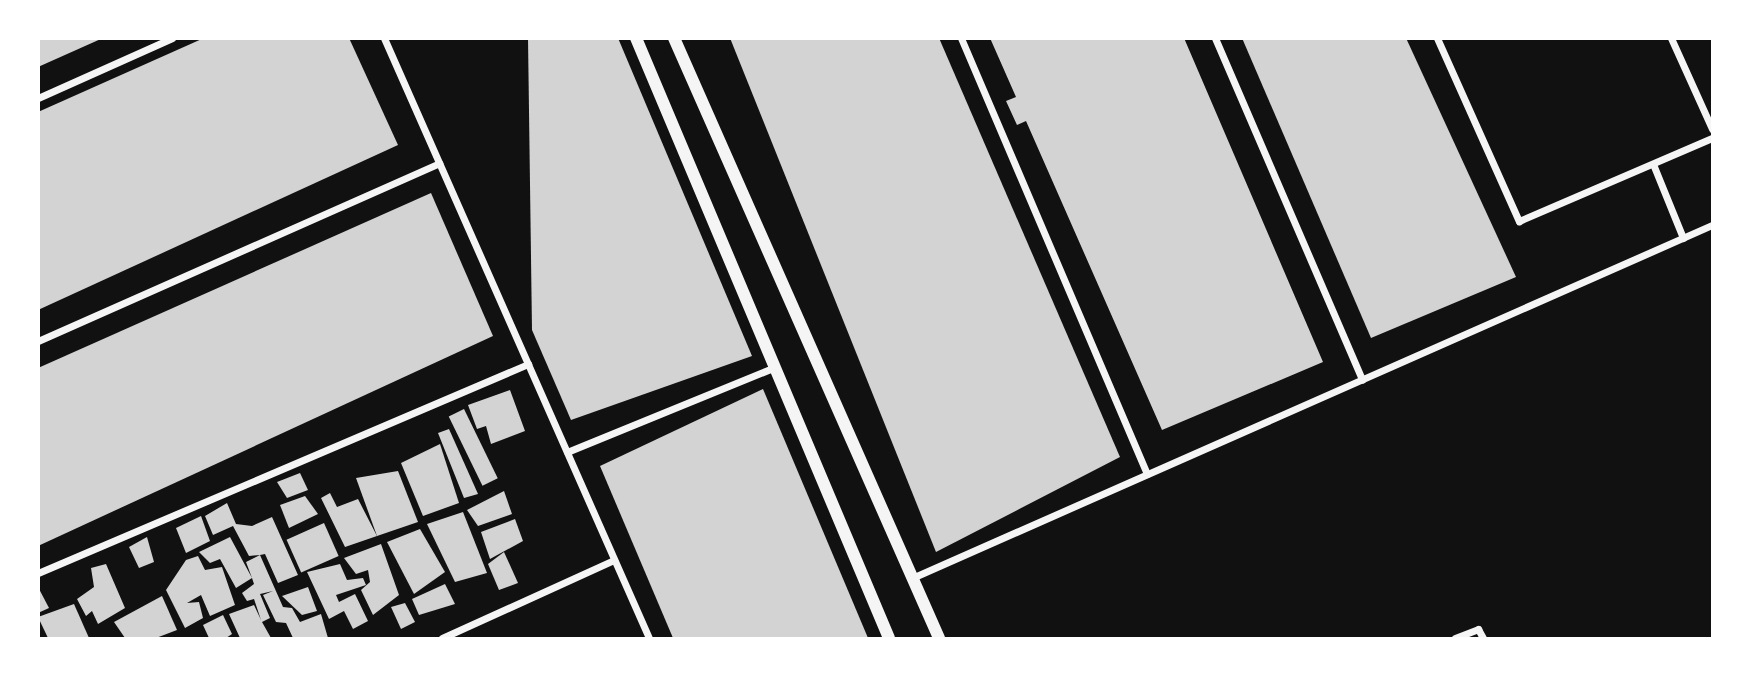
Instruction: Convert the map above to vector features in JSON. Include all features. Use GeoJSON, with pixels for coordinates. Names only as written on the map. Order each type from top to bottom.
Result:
{"type":"FeatureCollection","features":[{"type":"Feature","properties":{"kind":"street"},"geometry":{"type":"LineString","coordinates":[[38,98],[172,38]]}},
{"type":"Feature","properties":{"kind":"street"},"geometry":{"type":"LineString","coordinates":[[384,38],[649,639]]}},
{"type":"Feature","properties":{"kind":"street"},"geometry":{"type":"LineString","coordinates":[[636,38],[889,639]]}},
{"type":"Feature","properties":{"kind":"street"},"geometry":{"type":"LineString","coordinates":[[674,38],[939,639]]}},
{"type":"Feature","properties":{"kind":"street"},"geometry":{"type":"LineString","coordinates":[[961,38],[1147,474]]}},
{"type":"Feature","properties":{"kind":"street"},"geometry":{"type":"LineString","coordinates":[[1215,38],[1362,380]]}},
{"type":"Feature","properties":{"kind":"street"},"geometry":{"type":"LineString","coordinates":[[1437,38],[1519,221],[1713,138]]}},
{"type":"Feature","properties":{"kind":"street"},"geometry":{"type":"LineString","coordinates":[[1671,38],[1713,129]]}},
{"type":"Feature","properties":{"kind":"street"},"geometry":{"type":"LineString","coordinates":[[38,341],[439,163]]}},
{"type":"Feature","properties":{"kind":"street"},"geometry":{"type":"LineString","coordinates":[[1653,164],[1683,238]]}},
{"type":"Feature","properties":{"kind":"street"},"geometry":{"type":"LineString","coordinates":[[912,578],[1713,226]]}},
{"type":"Feature","properties":{"kind":"street"},"geometry":{"type":"LineString","coordinates":[[38,573],[528,364]]}},
{"type":"Feature","properties":{"kind":"street"},"geometry":{"type":"LineString","coordinates":[[567,453],[775,367]]}},
{"type":"Feature","properties":{"kind":"street"},"geometry":{"type":"LineString","coordinates":[[442,639],[614,560]]}},
{"type":"Feature","properties":{"kind":"street"},"geometry":{"type":"LineString","coordinates":[[1455,639],[1478,629],[1482,639]]}},
{"type":"Feature","properties":{"kind":"building"},"geometry":{"type":"Polygon","coordinates":[[[38,38],[103,38],[38,67],[38,38]]]}},
{"type":"Feature","properties":{"kind":"building"},"geometry":{"type":"Polygon","coordinates":[[[204,38],[349,38],[398,145],[38,310],[38,112],[204,38]]]}},
{"type":"Feature","properties":{"kind":"building"},"geometry":{"type":"Polygon","coordinates":[[[528,38],[618,38],[752,356],[571,420],[532,330],[528,38]]]}},
{"type":"Feature","properties":{"kind":"building"},"geometry":{"type":"Polygon","coordinates":[[[730,38],[939,38],[1120,457],[936,552],[730,38]]]}},
{"type":"Feature","properties":{"kind":"building"},"geometry":{"type":"Polygon","coordinates":[[[990,38],[1184,38],[1323,362],[1162,430],[1026,121],[1017,125],[1006,101],[1016,97],[990,38]]]}},
{"type":"Feature","properties":{"kind":"building"},"geometry":{"type":"Polygon","coordinates":[[[1242,38],[1406,38],[1516,277],[1371,338],[1242,38]]]}},
{"type":"Feature","properties":{"kind":"building"},"geometry":{"type":"Polygon","coordinates":[[[431,193],[493,336],[38,546],[38,368],[431,193]]]}},
{"type":"Feature","properties":{"kind":"building"},"geometry":{"type":"Polygon","coordinates":[[[763,389],[868,638],[673,638],[600,466],[763,389]]]}},
{"type":"Feature","properties":{"kind":"building"},"geometry":{"type":"Polygon","coordinates":[[[510,390],[525,431],[491,444],[486,426],[477,429],[468,405],[510,390]]]}},
{"type":"Feature","properties":{"kind":"building"},"geometry":{"type":"Polygon","coordinates":[[[464,409],[498,478],[482,486],[449,416],[464,409]]]}},
{"type":"Feature","properties":{"kind":"building"},"geometry":{"type":"Polygon","coordinates":[[[449,429],[478,494],[464,498],[438,433],[449,429]]]}},
{"type":"Feature","properties":{"kind":"building"},"geometry":{"type":"Polygon","coordinates":[[[440,444],[459,503],[423,516],[401,463],[440,444]]]}},
{"type":"Feature","properties":{"kind":"building"},"geometry":{"type":"Polygon","coordinates":[[[398,471],[418,522],[377,536],[356,478],[398,471]]]}},
{"type":"Feature","properties":{"kind":"building"},"geometry":{"type":"Polygon","coordinates":[[[300,473],[308,490],[287,498],[277,482],[300,473]]]}},
{"type":"Feature","properties":{"kind":"building"},"geometry":{"type":"Polygon","coordinates":[[[504,491],[512,514],[478,526],[467,510],[504,491]]]}},
{"type":"Feature","properties":{"kind":"building"},"geometry":{"type":"Polygon","coordinates":[[[330,493],[337,507],[358,499],[377,536],[345,547],[321,498],[330,493]]]}},
{"type":"Feature","properties":{"kind":"building"},"geometry":{"type":"Polygon","coordinates":[[[305,496],[318,514],[289,528],[280,505],[305,496]]]}},
{"type":"Feature","properties":{"kind":"building"},"geometry":{"type":"Polygon","coordinates":[[[227,503],[236,524],[252,526],[272,517],[298,575],[278,583],[265,554],[249,556],[233,526],[213,535],[205,516],[227,503]]]}},
{"type":"Feature","properties":{"kind":"building"},"geometry":{"type":"Polygon","coordinates":[[[463,512],[487,573],[455,582],[427,524],[463,512]]]}},
{"type":"Feature","properties":{"kind":"building"},"geometry":{"type":"Polygon","coordinates":[[[201,516],[210,541],[186,553],[176,528],[201,516]]]}},
{"type":"Feature","properties":{"kind":"building"},"geometry":{"type":"Polygon","coordinates":[[[515,519],[523,541],[490,559],[481,532],[515,519]]]}},
{"type":"Feature","properties":{"kind":"building"},"geometry":{"type":"Polygon","coordinates":[[[324,523],[339,556],[301,573],[287,540],[324,523]]]}},
{"type":"Feature","properties":{"kind":"building"},"geometry":{"type":"Polygon","coordinates":[[[420,529],[445,572],[414,594],[387,542],[420,529]]]}},
{"type":"Feature","properties":{"kind":"building"},"geometry":{"type":"Polygon","coordinates":[[[147,537],[154,562],[139,568],[129,547],[147,537]]]}},
{"type":"Feature","properties":{"kind":"building"},"geometry":{"type":"Polygon","coordinates":[[[230,537],[252,578],[236,588],[220,559],[210,563],[199,552],[230,537]]]}},
{"type":"Feature","properties":{"kind":"building"},"geometry":{"type":"Polygon","coordinates":[[[381,544],[399,595],[373,615],[361,590],[370,582],[368,570],[356,574],[344,558],[381,544]]]}},
{"type":"Feature","properties":{"kind":"building"},"geometry":{"type":"Polygon","coordinates":[[[504,552],[518,583],[499,590],[488,564],[504,552]]]}},
{"type":"Feature","properties":{"kind":"building"},"geometry":{"type":"Polygon","coordinates":[[[260,555],[283,607],[292,608],[300,622],[321,614],[328,638],[293,638],[286,623],[276,622],[263,595],[273,591],[260,594],[270,618],[262,622],[271,638],[240,638],[229,614],[254,605],[261,620],[254,599],[247,601],[242,593],[254,584],[246,562],[260,555]]]}},
{"type":"Feature","properties":{"kind":"building"},"geometry":{"type":"Polygon","coordinates":[[[198,556],[205,570],[222,567],[235,605],[210,616],[201,595],[187,603],[199,602],[203,618],[185,628],[166,590],[186,560],[198,556]]]}},
{"type":"Feature","properties":{"kind":"building"},"geometry":{"type":"Polygon","coordinates":[[[106,564],[125,608],[98,624],[92,611],[86,616],[77,599],[94,587],[91,568],[106,564]]]}},
{"type":"Feature","properties":{"kind":"building"},"geometry":{"type":"Polygon","coordinates":[[[340,564],[347,580],[363,578],[366,585],[336,595],[339,602],[355,594],[368,621],[353,629],[344,611],[329,619],[307,572],[340,564]]]}},
{"type":"Feature","properties":{"kind":"building"},"geometry":{"type":"Polygon","coordinates":[[[445,584],[455,604],[419,615],[412,599],[445,584]]]}},
{"type":"Feature","properties":{"kind":"building"},"geometry":{"type":"Polygon","coordinates":[[[38,587],[49,608],[38,613],[38,587]]]}},
{"type":"Feature","properties":{"kind":"building"},"geometry":{"type":"Polygon","coordinates":[[[308,587],[317,611],[302,615],[282,596],[308,587]]]}},
{"type":"Feature","properties":{"kind":"building"},"geometry":{"type":"Polygon","coordinates":[[[162,596],[177,630],[156,638],[125,638],[114,622],[162,596]]]}},
{"type":"Feature","properties":{"kind":"building"},"geometry":{"type":"Polygon","coordinates":[[[405,603],[415,622],[401,629],[391,607],[405,603]]]}},
{"type":"Feature","properties":{"kind":"building"},"geometry":{"type":"Polygon","coordinates":[[[74,604],[89,638],[48,638],[38,617],[74,604]]]}},
{"type":"Feature","properties":{"kind":"building"},"geometry":{"type":"Polygon","coordinates":[[[223,615],[232,634],[226,638],[209,638],[203,625],[223,615]]]}}]}
